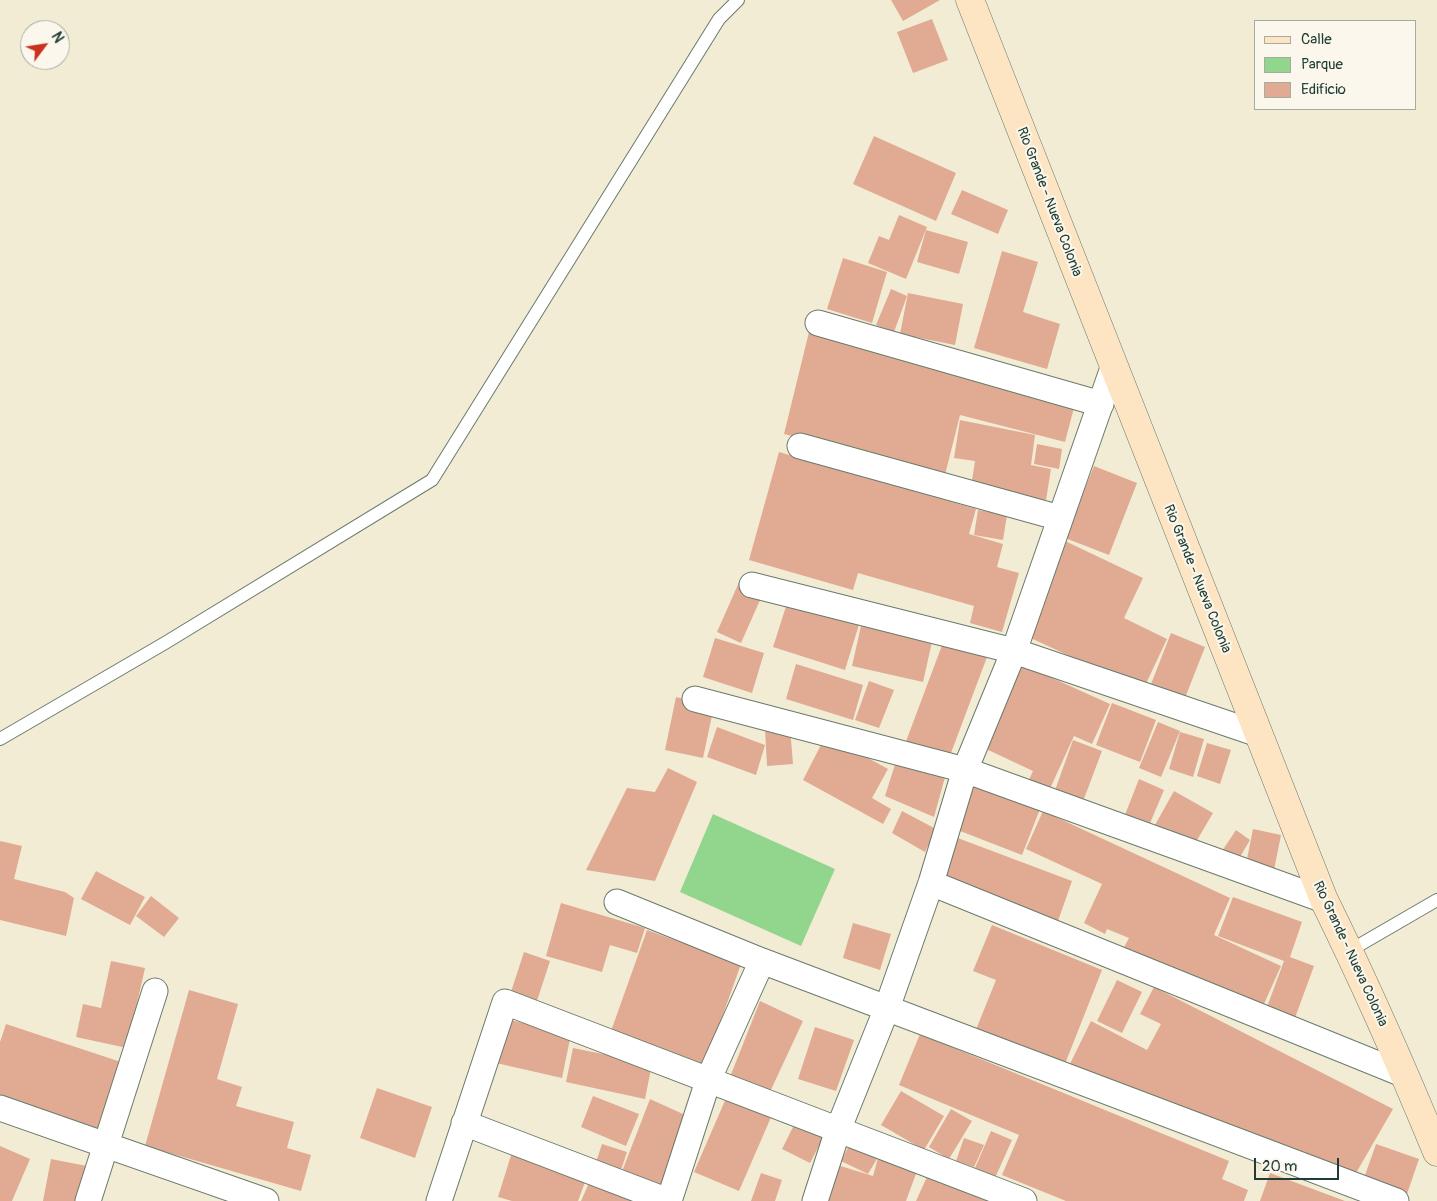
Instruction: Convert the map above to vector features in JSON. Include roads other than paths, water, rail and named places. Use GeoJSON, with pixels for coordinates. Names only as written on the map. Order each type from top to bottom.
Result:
{"type":"FeatureCollection","features":[{"type":"Feature","properties":{"kind":"street","name":"Rio Grande - Nueva Colonia"},"geometry":{"type":"LineString","coordinates":[[970,0],[1113,368],[1324,900],[1405,1075],[1437,1152]]}},
{"type":"Feature","properties":{"kind":"street"},"geometry":{"type":"LineString","coordinates":[[818,322],[1101,404]]}},
{"type":"Feature","properties":{"kind":"street"},"geometry":{"type":"LineString","coordinates":[[816,1201],[838,1130],[886,1008],[931,884],[964,770],[1014,651],[1113,368]]}},
{"type":"Feature","properties":{"kind":"street"},"geometry":{"type":"LineString","coordinates":[[800,446],[1060,518]]}},
{"type":"Feature","properties":{"kind":"street"},"geometry":{"type":"LineString","coordinates":[[752,584],[1014,651],[1258,734]]}},
{"type":"Feature","properties":{"kind":"street"},"geometry":{"type":"LineString","coordinates":[[695,699],[964,770],[1324,900]]}},
{"type":"Feature","properties":{"kind":"street"},"geometry":{"type":"LineString","coordinates":[[931,884],[1405,1075]]}},
{"type":"Feature","properties":{"kind":"street"},"geometry":{"type":"LineString","coordinates":[[617,902],[762,961],[1396,1201]]}},
{"type":"Feature","properties":{"kind":"street"},"geometry":{"type":"LineString","coordinates":[[464,1123],[668,1201],[709,1078],[762,961]]}},
{"type":"Feature","properties":{"kind":"street"},"geometry":{"type":"LineString","coordinates":[[88,1201],[155,990]]}},
{"type":"Feature","properties":{"kind":"street"},"geometry":{"type":"LineString","coordinates":[[439,1201],[505,1002],[709,1078],[838,1130],[1024,1201]]}},
{"type":"Feature","properties":{"kind":"street"},"geometry":{"type":"LineString","coordinates":[[0,1108],[266,1201]]}},
{"type":"Feature","properties":{"kind":"lane"},"geometry":{"type":"LineString","coordinates":[[0,739],[174,638],[432,480],[719,20],[738,0]]}},
{"type":"Feature","properties":{"kind":"lane"},"geometry":{"type":"LineString","coordinates":[[1349,951],[1437,900]]}}]}
